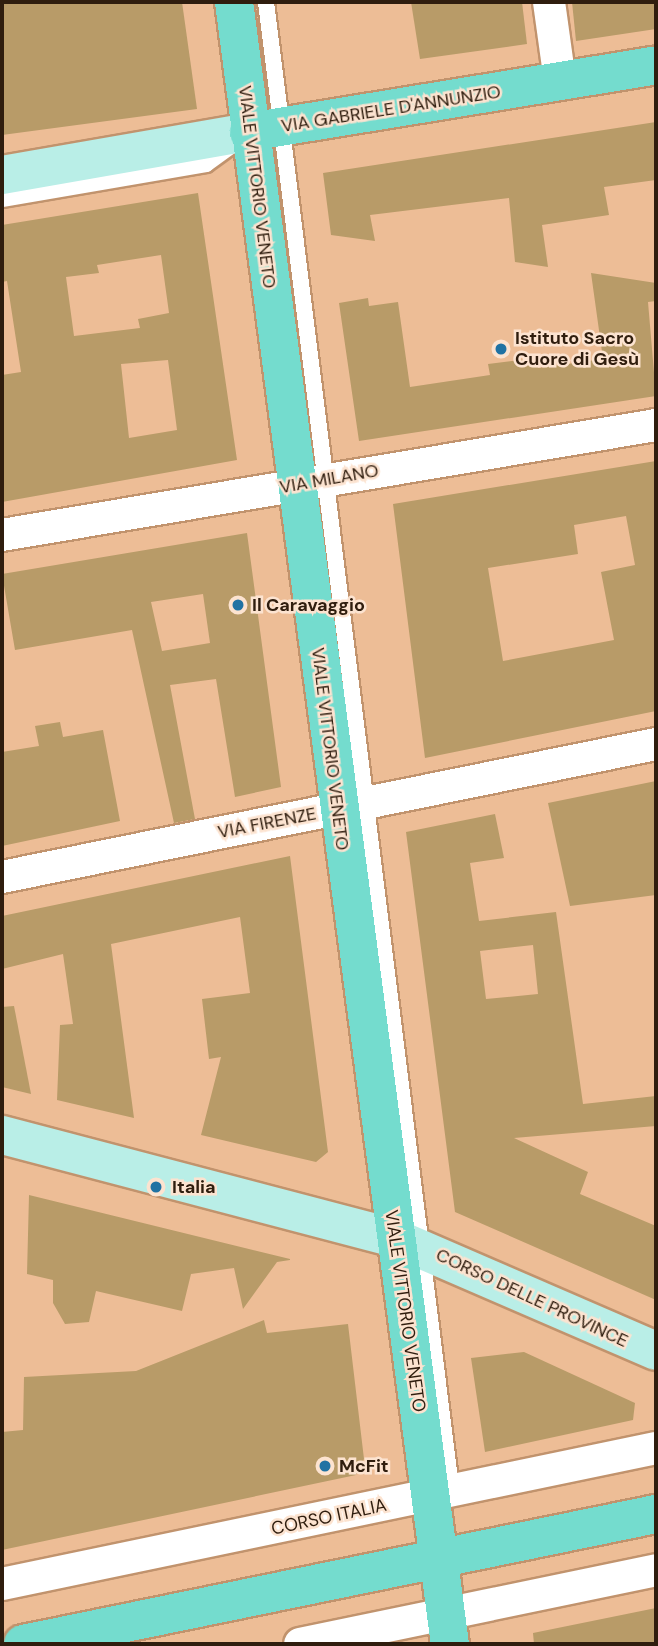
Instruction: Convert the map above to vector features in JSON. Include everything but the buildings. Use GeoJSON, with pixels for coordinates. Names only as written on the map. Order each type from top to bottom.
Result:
{"type":"FeatureCollection","features":[{"type":"Feature","properties":{"kind":"main road","name":"VIALE VITTORIO VENETO"},"geometry":{"type":"LineString","coordinates":[[234,2],[265,130],[441,1493],[438,1559],[457,1629]]}},
{"type":"Feature","properties":{"kind":"main road","name":"VIA GABRIELE D'ANNUNZIO"},"geometry":{"type":"LineString","coordinates":[[2,175],[656,65]]}},
{"type":"Feature","properties":{"kind":"main road","name":"CORSO DELLE PROVINCE"},"geometry":{"type":"LineString","coordinates":[[4,1137],[409,1243],[649,1352]]}},
{"type":"Feature","properties":{"kind":"main road"},"geometry":{"type":"LineString","coordinates":[[23,1644],[656,1514]]}},
{"type":"Feature","properties":{"kind":"street"},"geometry":{"type":"LineString","coordinates":[[549,2],[560,81]]}},
{"type":"Feature","properties":{"kind":"street","name":"VIA MILANO"},"geometry":{"type":"LineString","coordinates":[[2,535],[656,425]]}},
{"type":"Feature","properties":{"kind":"street","name":"VIA FIRENZE"},"geometry":{"type":"LineString","coordinates":[[2,877],[656,744]]}},
{"type":"Feature","properties":{"kind":"street","name":"CORSO ITALIA"},"geometry":{"type":"LineString","coordinates":[[2,1584],[656,1448]]}},
{"type":"Feature","properties":{"kind":"street"},"geometry":{"type":"LineString","coordinates":[[300,1644],[457,1629],[656,1570]]}},
{"type":"Feature","properties":{"kind":"lane"},"geometry":{"type":"LineString","coordinates":[[2,199],[206,164],[265,130],[266,2]]}},
{"type":"Feature","properties":{"kind":"place","name":"Istituto Sacro Cuore di Gesù"},"geometry":{"type":"Point","coordinates":[501,349]}},
{"type":"Feature","properties":{"kind":"place","name":"Il Caravaggio"},"geometry":{"type":"Point","coordinates":[238,605]}},
{"type":"Feature","properties":{"kind":"place","name":"Italia"},"geometry":{"type":"Point","coordinates":[156,1187]}},
{"type":"Feature","properties":{"kind":"place","name":"McFit"},"geometry":{"type":"Point","coordinates":[325,1466]}}]}
